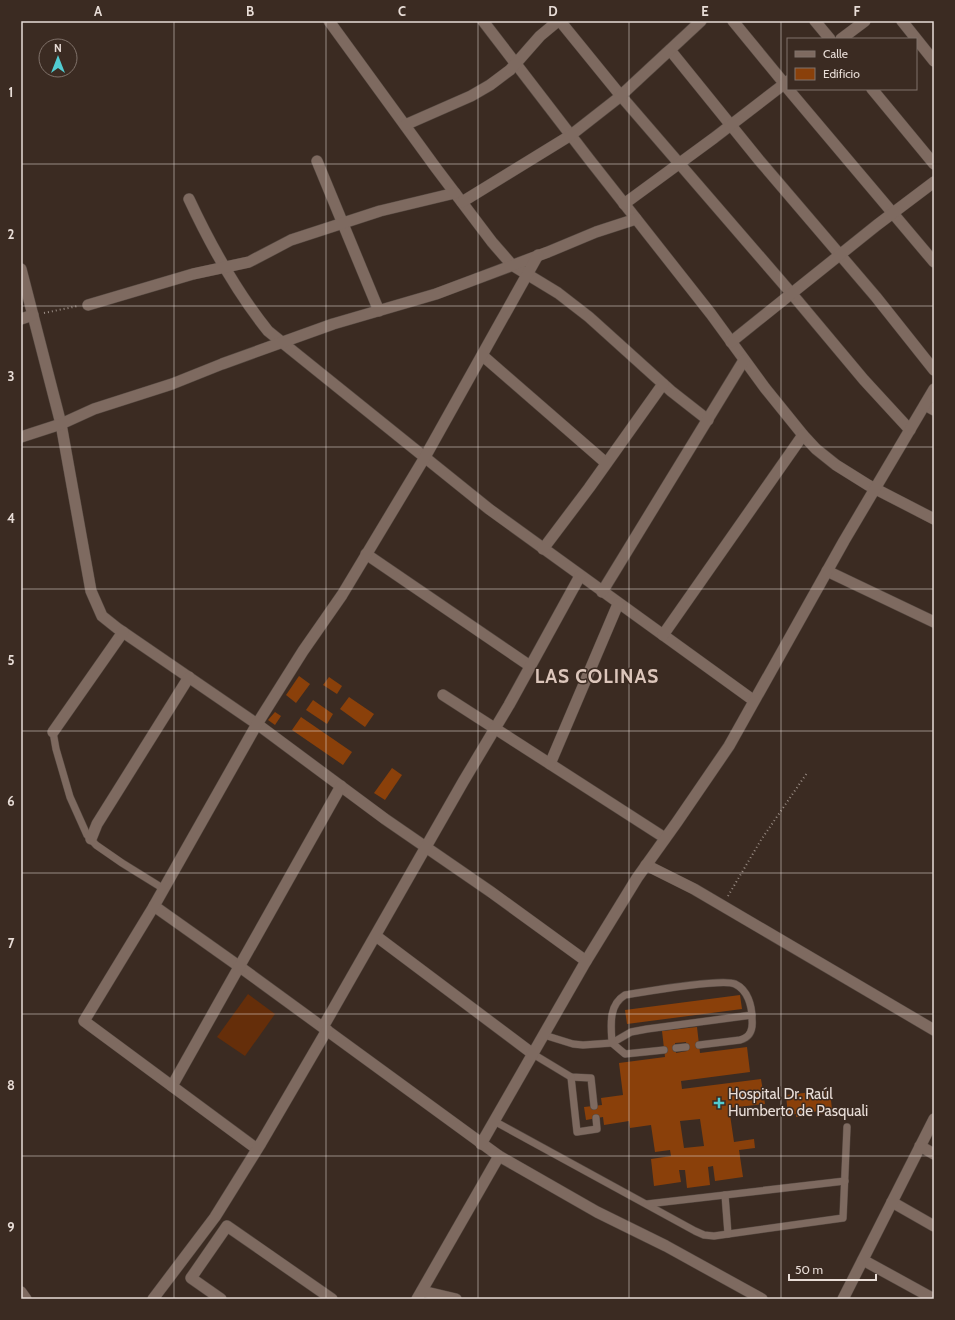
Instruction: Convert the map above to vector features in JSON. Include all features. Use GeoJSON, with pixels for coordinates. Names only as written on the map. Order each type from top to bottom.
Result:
{"type":"FeatureCollection","features":[{"type":"Feature","properties":{"kind":"street"},"geometry":{"type":"LineString","coordinates":[[329,21],[455,193],[492,242],[512,265],[528,273],[558,293],[589,317],[663,384],[708,420]]}},
{"type":"Feature","properties":{"kind":"street"},"geometry":{"type":"LineString","coordinates":[[483,21],[803,435],[816,449],[836,465],[875,489],[934,519]]}},
{"type":"Feature","properties":{"kind":"street"},"geometry":{"type":"LineString","coordinates":[[405,125],[471,96],[490,85],[510,70],[540,36],[559,21],[621,96],[792,294],[864,380],[910,430]]}},
{"type":"Feature","properties":{"kind":"street"},"geometry":{"type":"LineString","coordinates":[[462,202],[571,136],[621,96],[701,21]]}},
{"type":"Feature","properties":{"kind":"street"},"geometry":{"type":"LineString","coordinates":[[624,204],[787,85],[733,21]]}},
{"type":"Feature","properties":{"kind":"street"},"geometry":{"type":"LineString","coordinates":[[815,21],[829,38]]}},
{"type":"Feature","properties":{"kind":"street"},"geometry":{"type":"LineString","coordinates":[[843,38],[865,21]]}},
{"type":"Feature","properties":{"kind":"street"},"geometry":{"type":"LineString","coordinates":[[902,21],[916,38]]}},
{"type":"Feature","properties":{"kind":"street"},"geometry":{"type":"LineString","coordinates":[[917,40],[934,61]]}},
{"type":"Feature","properties":{"kind":"street"},"geometry":{"type":"LineString","coordinates":[[670,50],[876,297],[934,370]]}},
{"type":"Feature","properties":{"kind":"street"},"geometry":{"type":"LineString","coordinates":[[791,90],[934,262]]}},
{"type":"Feature","properties":{"kind":"street"},"geometry":{"type":"LineString","coordinates":[[873,90],[934,164]]}},
{"type":"Feature","properties":{"kind":"street"},"geometry":{"type":"LineString","coordinates":[[317,161],[379,311]]}},
{"type":"Feature","properties":{"kind":"street"},"geometry":{"type":"LineString","coordinates":[[731,342],[934,182]]}},
{"type":"Feature","properties":{"kind":"street"},"geometry":{"type":"LineString","coordinates":[[88,305],[186,276],[249,262],[291,240],[380,211],[455,193]]}},
{"type":"Feature","properties":{"kind":"street"},"geometry":{"type":"LineString","coordinates":[[189,199],[205,234],[224,268],[268,331],[489,509],[618,604],[753,700]]}},
{"type":"Feature","properties":{"kind":"street"},"geometry":{"type":"LineString","coordinates":[[21,437],[61,424],[94,409],[172,384],[333,324],[436,294],[596,232],[636,219]]}},
{"type":"Feature","properties":{"kind":"street"},"geometry":{"type":"LineString","coordinates":[[257,1149],[84,1021],[164,889],[257,724],[303,651],[342,595],[425,457],[483,356],[538,255]]}},
{"type":"Feature","properties":{"kind":"street"},"geometry":{"type":"LineString","coordinates":[[21,269],[61,424],[91,591],[102,616],[257,724],[341,786],[586,961]]}},
{"type":"Feature","properties":{"kind":"street"},"geometry":{"type":"LineString","coordinates":[[21,319],[34,315]]}},
{"type":"Feature","properties":{"kind":"street"},"geometry":{"type":"LineString","coordinates":[[483,356],[606,463]]}},
{"type":"Feature","properties":{"kind":"street"},"geometry":{"type":"LineString","coordinates":[[602,592],[744,360]]}},
{"type":"Feature","properties":{"kind":"street"},"geometry":{"type":"LineString","coordinates":[[543,548],[589,488],[663,384]]}},
{"type":"Feature","properties":{"kind":"street"},"geometry":{"type":"LineString","coordinates":[[482,1144],[586,961],[646,864],[729,746],[753,700],[875,489],[910,430],[930,407],[934,389]]}},
{"type":"Feature","properties":{"kind":"street"},"geometry":{"type":"LineString","coordinates":[[663,635],[803,435]]}},
{"type":"Feature","properties":{"kind":"street"},"geometry":{"type":"LineString","coordinates":[[366,554],[530,666]]}},
{"type":"Feature","properties":{"kind":"street"},"geometry":{"type":"LineString","coordinates":[[827,571],[934,622]]}},
{"type":"Feature","properties":{"kind":"street"},"geometry":{"type":"LineString","coordinates":[[153,1299],[215,1217],[257,1149],[426,847],[496,728],[580,576]]}},
{"type":"Feature","properties":{"kind":"street"},"geometry":{"type":"LineString","coordinates":[[550,764],[618,604]]}},
{"type":"Feature","properties":{"kind":"street"},"geometry":{"type":"LineString","coordinates":[[52,732],[123,632]]}},
{"type":"Feature","properties":{"kind":"street"},"geometry":{"type":"LineString","coordinates":[[91,839],[97,824],[189,677]]}},
{"type":"Feature","properties":{"kind":"street"},"geometry":{"type":"LineString","coordinates":[[443,695],[665,838]]}},
{"type":"Feature","properties":{"kind":"street"},"geometry":{"type":"LineString","coordinates":[[172,1086],[341,786]]}},
{"type":"Feature","properties":{"kind":"street"},"geometry":{"type":"LineString","coordinates":[[646,864],[722,906],[934,1030]]}},
{"type":"Feature","properties":{"kind":"street"},"geometry":{"type":"LineString","coordinates":[[154,906],[499,1156],[597,1212],[666,1246],[762,1299]]}},
{"type":"Feature","properties":{"kind":"street"},"geometry":{"type":"LineString","coordinates":[[376,936],[533,1054]]}},
{"type":"Feature","properties":{"kind":"street"},"geometry":{"type":"LineString","coordinates":[[843,1299],[934,1120]]}},
{"type":"Feature","properties":{"kind":"street"},"geometry":{"type":"LineString","coordinates":[[920,1146],[934,1154]]}},
{"type":"Feature","properties":{"kind":"street"},"geometry":{"type":"LineString","coordinates":[[456,1299],[419,1295],[499,1156]]}},
{"type":"Feature","properties":{"kind":"street"},"geometry":{"type":"LineString","coordinates":[[892,1202],[934,1226]]}},
{"type":"Feature","properties":{"kind":"street"},"geometry":{"type":"LineString","coordinates":[[219,1298],[192,1278],[227,1226],[332,1299]]}},
{"type":"Feature","properties":{"kind":"street"},"geometry":{"type":"LineString","coordinates":[[863,1260],[934,1299]]}},
{"type":"Feature","properties":{"kind":"street"},"geometry":{"type":"LineString","coordinates":[[21,1292],[26,1299]]}},
{"type":"Feature","properties":{"kind":"lane"},"geometry":{"type":"LineString","coordinates":[[52,732],[70,797],[87,835],[96,845],[164,889]]}},
{"type":"Feature","properties":{"kind":"lane"},"geometry":{"type":"LineString","coordinates":[[664,1050],[625,1054],[612,1043],[612,1014],[615,1004],[620,998],[625,995],[715,982],[735,984],[742,990],[750,1003],[752,1026],[747,1038],[699,1045]]}},
{"type":"Feature","properties":{"kind":"lane"},"geometry":{"type":"LineString","coordinates":[[544,1035],[573,1044],[583,1045],[612,1043],[631,1032],[646,1029],[752,1016]]}},
{"type":"Feature","properties":{"kind":"lane"},"geometry":{"type":"LineString","coordinates":[[676,1048],[686,1047]]}},
{"type":"Feature","properties":{"kind":"lane"},"geometry":{"type":"LineString","coordinates":[[533,1054],[571,1078],[591,1078],[594,1106]]}},
{"type":"Feature","properties":{"kind":"lane"},"geometry":{"type":"LineString","coordinates":[[571,1078],[577,1132],[597,1129],[596,1118]]}},
{"type":"Feature","properties":{"kind":"lane"},"geometry":{"type":"LineString","coordinates":[[494,1121],[695,1231],[704,1235],[714,1236],[843,1218],[847,1127]]}},
{"type":"Feature","properties":{"kind":"lane"},"geometry":{"type":"LineString","coordinates":[[647,1204],[844,1181]]}},
{"type":"Feature","properties":{"kind":"lane"},"geometry":{"type":"LineString","coordinates":[[725,1195],[728,1234]]}},
{"type":"Feature","properties":{"kind":"path"},"geometry":{"type":"LineString","coordinates":[[34,315],[74,306],[88,305]]}},
{"type":"Feature","properties":{"kind":"path"},"geometry":{"type":"LineString","coordinates":[[722,906],[761,840],[807,773]]}},
{"type":"Feature","properties":{"kind":"shaded area"},"geometry":{"type":"Polygon","coordinates":[[[248,994],[275,1014],[245,1056],[217,1037],[248,994]]]}},
{"type":"Feature","properties":{"kind":"building"},"geometry":{"type":"Polygon","coordinates":[[[299,676],[310,684],[296,703],[286,695],[299,676]]]}},
{"type":"Feature","properties":{"kind":"building"},"geometry":{"type":"Polygon","coordinates":[[[329,677],[342,686],[337,694],[323,685],[329,677]]]}},
{"type":"Feature","properties":{"kind":"building"},"geometry":{"type":"Polygon","coordinates":[[[349,697],[374,714],[365,727],[340,709],[349,697]]]}},
{"type":"Feature","properties":{"kind":"building"},"geometry":{"type":"Polygon","coordinates":[[[313,700],[333,714],[327,724],[306,710],[313,700]]]}},
{"type":"Feature","properties":{"kind":"building"},"geometry":{"type":"Polygon","coordinates":[[[275,712],[281,716],[275,725],[268,720],[275,712]]]}},
{"type":"Feature","properties":{"kind":"building"},"geometry":{"type":"Polygon","coordinates":[[[301,717],[352,752],[343,765],[292,730],[301,717]]]}},
{"type":"Feature","properties":{"kind":"building"},"geometry":{"type":"Polygon","coordinates":[[[392,768],[402,775],[385,800],[374,793],[392,768]]]}},
{"type":"Feature","properties":{"kind":"building"},"geometry":{"type":"Polygon","coordinates":[[[740,995],[742,1009],[627,1024],[625,1010],[740,995]]]}},
{"type":"Feature","properties":{"kind":"building"},"geometry":{"type":"Polygon","coordinates":[[[697,1027],[700,1053],[747,1047],[750,1072],[681,1081],[682,1089],[761,1079],[765,1104],[729,1108],[734,1142],[754,1139],[755,1148],[739,1150],[743,1177],[715,1181],[713,1166],[708,1167],[710,1185],[687,1188],[685,1170],[679,1170],[681,1182],[654,1186],[651,1159],[671,1156],[670,1150],[655,1152],[651,1125],[630,1128],[629,1121],[604,1125],[603,1117],[586,1120],[584,1107],[602,1105],[601,1098],[623,1095],[619,1063],[665,1057],[662,1031],[697,1027]],[[686,1042],[675,1043],[676,1053],[687,1051],[686,1042]],[[700,1119],[680,1121],[684,1148],[704,1146],[700,1119]]]}},
{"type":"Feature","properties":{"kind":"building"},"geometry":{"type":"Polygon","coordinates":[[[830,1090],[832,1110],[826,1111],[827,1113],[820,1114],[819,1111],[803,1113],[803,1117],[796,1117],[796,1114],[788,1115],[786,1095],[830,1090]]]}},
{"type":"Feature","properties":{"kind":"place","name":"Hospital Dr. Raúl Humberto de Pasquali"},"geometry":{"type":"Point","coordinates":[719,1103]}},
{"type":"Feature","properties":{"kind":"district","name":"LAS COLINAS"},"geometry":{"type":"Point","coordinates":[597,676]}}]}
